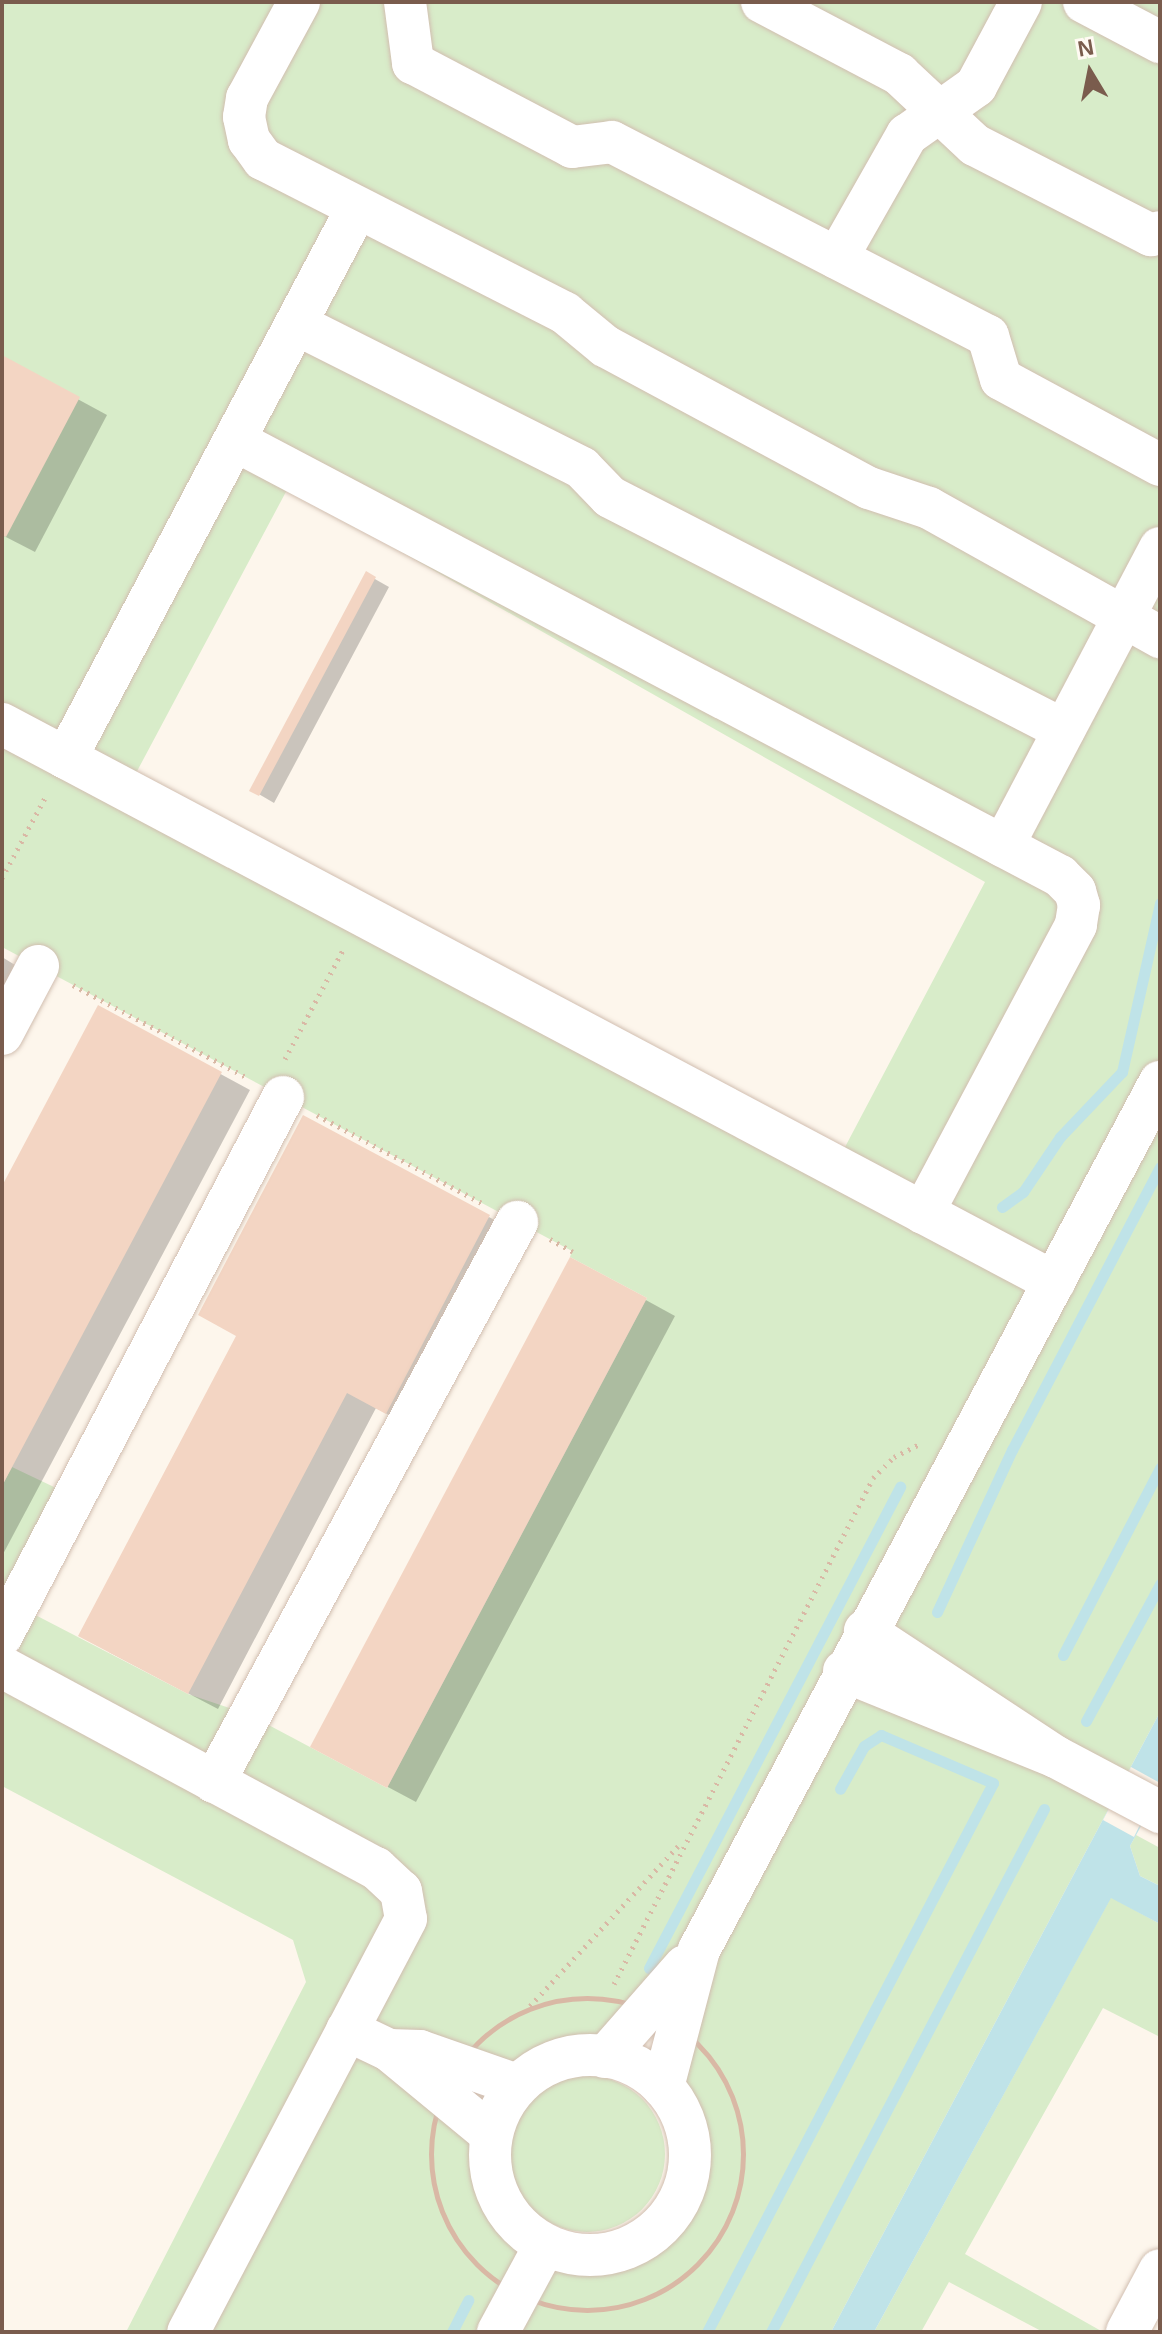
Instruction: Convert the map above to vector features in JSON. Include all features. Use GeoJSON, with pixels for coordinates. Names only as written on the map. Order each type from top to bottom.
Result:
{"type":"FeatureCollection","features":[{"type":"Feature","properties":{"kind":"lane"},"geometry":{"type":"LineString","coordinates":[[299,2],[247,98],[244,117],[249,140],[263,159],[356,210],[565,313],[605,346],[869,488],[929,508],[1160,637]]}},
{"type":"Feature","properties":{"kind":"lane"},"geometry":{"type":"LineString","coordinates":[[405,2],[413,63],[572,147],[612,142],[988,336],[1001,379],[1160,465]]}},
{"type":"Feature","properties":{"kind":"lane"},"geometry":{"type":"LineString","coordinates":[[762,2],[899,74],[975,145],[1151,235],[1160,232]]}},
{"type":"Feature","properties":{"kind":"lane"},"geometry":{"type":"LineString","coordinates":[[837,258],[907,135],[976,86],[1021,2]]}},
{"type":"Feature","properties":{"kind":"lane"},"geometry":{"type":"LineString","coordinates":[[1084,2],[1160,42]]}},
{"type":"Feature","properties":{"kind":"lane"},"geometry":{"type":"LineString","coordinates":[[66,758],[356,210]]}},
{"type":"Feature","properties":{"kind":"lane"},"geometry":{"type":"LineString","coordinates":[[296,324],[582,468],[610,497],[1064,730]]}},
{"type":"Feature","properties":{"kind":"lane"},"geometry":{"type":"LineString","coordinates":[[236,441],[1060,876],[1075,891],[1076,925],[923,1213]]}},
{"type":"Feature","properties":{"kind":"lane"},"geometry":{"type":"LineString","coordinates":[[1003,846],[1160,548]]}},
{"type":"Feature","properties":{"kind":"lane"},"geometry":{"type":"LineString","coordinates":[[2,724],[1054,1282]]}},
{"type":"Feature","properties":{"kind":"lane"},"geometry":{"type":"LineString","coordinates":[[2,1034],[38,966]]}},
{"type":"Feature","properties":{"kind":"lane"},"geometry":{"type":"LineString","coordinates":[[2,1635],[283,1080]]}},
{"type":"Feature","properties":{"kind":"lane"},"geometry":{"type":"LineString","coordinates":[[663,2087],[663,2019],[972,1429],[1160,1082]]}},
{"type":"Feature","properties":{"kind":"lane"},"geometry":{"type":"LineString","coordinates":[[214,1782],[517,1222]]}},
{"type":"Feature","properties":{"kind":"lane"},"geometry":{"type":"LineString","coordinates":[[865,1631],[1056,1757],[1143,1804]]}},
{"type":"Feature","properties":{"kind":"lane"},"geometry":{"type":"LineString","coordinates":[[2,1667],[376,1868],[401,1891],[406,1919],[188,2332]]}},
{"type":"Feature","properties":{"kind":"lane"},"geometry":{"type":"LineString","coordinates":[[844,1671],[1056,1757]]}},
{"type":"Feature","properties":{"kind":"lane"},"geometry":{"type":"LineString","coordinates":[[605,2057],[663,2019]]}},
{"type":"Feature","properties":{"kind":"lane"},"geometry":{"type":"LineString","coordinates":[[347,2030],[451,2080],[517,2085]]}},
{"type":"Feature","properties":{"kind":"lane"},"geometry":{"type":"LineString","coordinates":[[581,2054],[605,2057],[650,2073],[675,2099],[689,2132],[691,2169],[680,2203],[658,2231],[627,2250],[591,2256],[545,2245],[524,2233],[501,2205],[490,2170],[491,2134],[517,2085],[546,2064],[581,2054]]}},
{"type":"Feature","properties":{"kind":"lane"},"geometry":{"type":"LineString","coordinates":[[451,2080],[491,2134]]}},
{"type":"Feature","properties":{"kind":"lane"},"geometry":{"type":"LineString","coordinates":[[498,2332],[545,2245]]}},
{"type":"Feature","properties":{"kind":"lane"},"geometry":{"type":"LineString","coordinates":[[1127,2332],[1160,2270]]}},
{"type":"Feature","properties":{"kind":"path"},"geometry":{"type":"LineString","coordinates":[[2,878],[66,758]]}},
{"type":"Feature","properties":{"kind":"path"},"geometry":{"type":"LineString","coordinates":[[283,1080],[362,915]]}},
{"type":"Feature","properties":{"kind":"path"},"geometry":{"type":"LineString","coordinates":[[610,1996],[682,1842],[873,1478],[894,1457],[918,1445],[943,1433],[972,1429]]}},
{"type":"Feature","properties":{"kind":"path"},"geometry":{"type":"LineString","coordinates":[[529,2006],[610,1996],[663,2019],[702,2045],[737,2111],[741,2185],[727,2227],[701,2264],[670,2288],[634,2304],[590,2312],[557,2310],[518,2293],[478,2269],[440,2210],[430,2137],[451,2080],[490,2031],[529,2006],[682,1842]]}},
{"type":"Feature","properties":{"kind":"green space"},"geometry":{"type":"Polygon","coordinates":[[[2,2],[1160,2],[1160,1712],[831,2332],[126,2332],[306,1982],[293,1940],[2,1786],[2,1486],[12,1467],[75,1497],[18,1606],[188,1694],[250,1715],[387,1788],[647,1298],[570,1257],[572,1251],[2,947],[2,2]],[[288,488],[127,790],[835,1166],[985,882],[288,488]],[[686,1998],[605,2057],[581,2054],[546,2064],[517,2085],[420,2051],[491,2134],[490,2170],[501,2205],[524,2233],[555,2250],[591,2256],[627,2250],[657,2231],[680,2203],[691,2169],[689,2132],[675,2099],[686,1998]]]}},
{"type":"Feature","properties":{"kind":"green space"},"geometry":{"type":"Polygon","coordinates":[[[1136,1835],[1160,1848],[1160,1886],[1140,1876],[1130,1846],[1136,1835]]]}},
{"type":"Feature","properties":{"kind":"green space"},"geometry":{"type":"Polygon","coordinates":[[[1111,1897],[1160,1924],[1160,2037],[1103,2008],[965,2254],[1103,2332],[1043,2332],[949,2282],[921,2332],[874,2332],[1111,1897]]]}},
{"type":"Feature","properties":{"kind":"green space"},"geometry":{"type":"Polygon","coordinates":[[[587,2076],[617,2082],[642,2099],[659,2124],[665,2154],[659,2184],[642,2209],[617,2226],[587,2232],[557,2226],[532,2209],[515,2184],[509,2154],[515,2124],[532,2099],[557,2082],[587,2076]]]}},
{"type":"Feature","properties":{"kind":"water"},"geometry":{"type":"Polygon","coordinates":[[[1160,1712],[1160,1792],[1130,1846],[1140,1876],[1160,1886],[1160,1924],[1111,1898],[874,2332],[831,2332],[1160,1712]]]}},
{"type":"Feature","properties":{"kind":"pier"},"geometry":{"type":"Polygon","coordinates":[[[1131,1767],[1160,1783],[1134,1837],[1103,1820],[1131,1767]]]}},
{"type":"Feature","properties":{"kind":"building"},"geometry":{"type":"Polygon","coordinates":[[[2,355],[80,397],[6,537],[2,535],[2,355]]]}},
{"type":"Feature","properties":{"kind":"building"},"geometry":{"type":"Polygon","coordinates":[[[366,571],[376,577],[259,796],[249,791],[366,571]]]}},
{"type":"Feature","properties":{"kind":"building"},"geometry":{"type":"Polygon","coordinates":[[[98,1005],[222,1072],[2,1486],[2,1186],[98,1005]]]}},
{"type":"Feature","properties":{"kind":"building"},"geometry":{"type":"Polygon","coordinates":[[[303,1115],[490,1215],[386,1414],[347,1393],[188,1694],[78,1636],[236,1336],[198,1315],[303,1115]]]}},
{"type":"Feature","properties":{"kind":"building"},"geometry":{"type":"Polygon","coordinates":[[[570,1257],[647,1298],[387,1788],[310,1747],[570,1257]]]}},
{"type":"Feature","properties":{"kind":"waterway"},"geometry":{"type":"LineString","coordinates":[[1002,1207],[1023,1192],[1060,1137],[1122,1072],[1160,903]]}},
{"type":"Feature","properties":{"kind":"waterway"},"geometry":{"type":"LineString","coordinates":[[937,1612],[1012,1450],[1160,1167]]}},
{"type":"Feature","properties":{"kind":"waterway"},"geometry":{"type":"LineString","coordinates":[[1063,1655],[1160,1468]]}},
{"type":"Feature","properties":{"kind":"waterway"},"geometry":{"type":"LineString","coordinates":[[649,1968],[900,1487]]}},
{"type":"Feature","properties":{"kind":"waterway"},"geometry":{"type":"LineString","coordinates":[[1086,1721],[1160,1584]]}},
{"type":"Feature","properties":{"kind":"waterway"},"geometry":{"type":"LineString","coordinates":[[707,2332],[993,1783],[881,1735],[864,1746],[840,1789]]}},
{"type":"Feature","properties":{"kind":"waterway"},"geometry":{"type":"LineString","coordinates":[[771,2332],[1044,1809]]}},
{"type":"Feature","properties":{"kind":"waterway"},"geometry":{"type":"LineString","coordinates":[[452,2332],[468,2300]]}}]}
